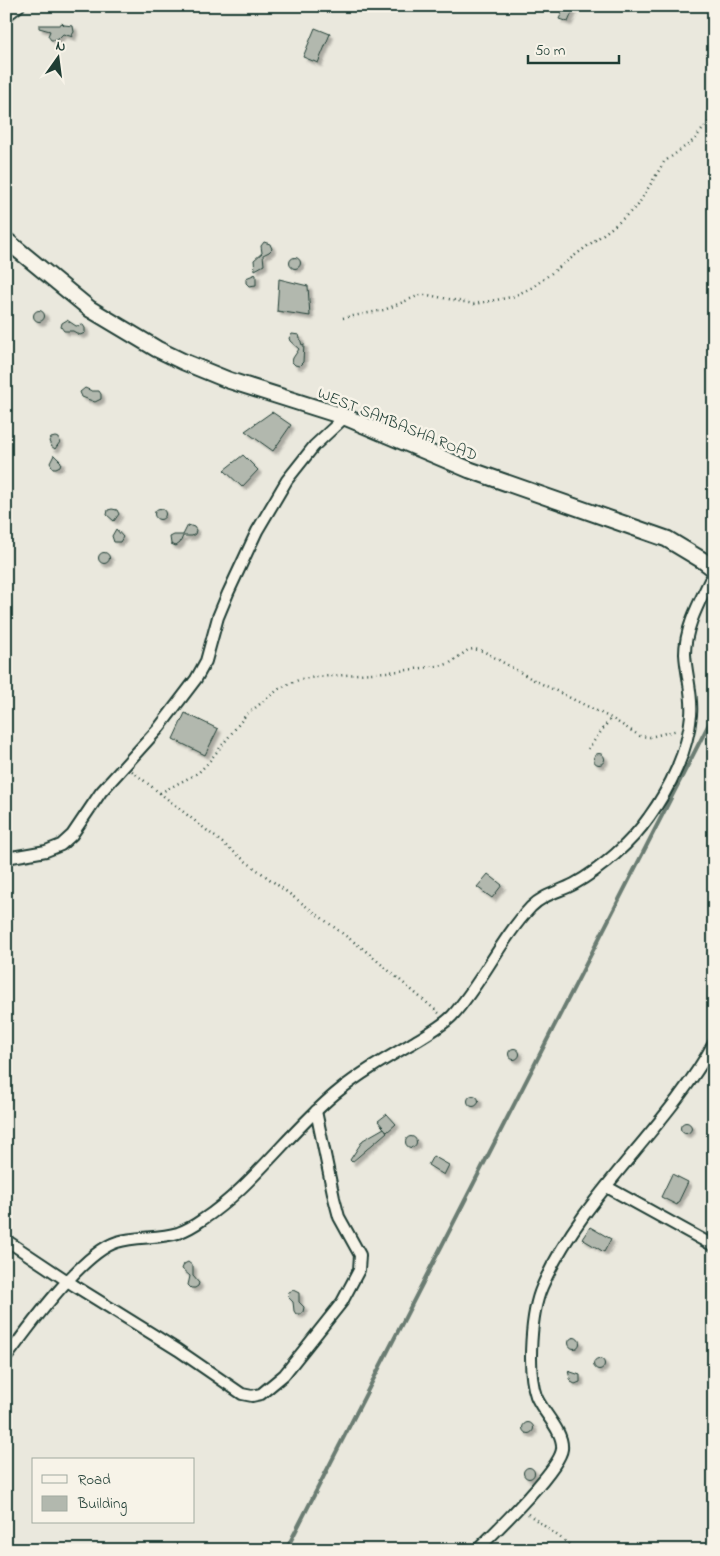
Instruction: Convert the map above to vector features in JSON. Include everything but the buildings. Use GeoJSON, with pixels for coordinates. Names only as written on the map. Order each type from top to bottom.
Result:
{"type":"FeatureCollection","features":[{"type":"Feature","properties":{"kind":"street"},"geometry":{"type":"LineString","coordinates":[[6,16],[19,6]]}},
{"type":"Feature","properties":{"kind":"street","name":"WEST SAMBASHA ROAD"},"geometry":{"type":"LineString","coordinates":[[6,240],[90,309],[184,362],[228,380],[345,417],[470,470],[667,539],[710,562]]}},
{"type":"Feature","properties":{"kind":"street"},"geometry":{"type":"LineString","coordinates":[[6,858],[46,851],[61,845],[72,835],[101,792],[158,729],[196,679],[206,660],[218,617],[228,593],[257,532],[287,480],[314,446],[345,417]]}},
{"type":"Feature","properties":{"kind":"street"},"geometry":{"type":"LineString","coordinates":[[6,1358],[24,1333],[68,1281],[95,1254],[110,1244],[124,1240],[175,1234],[203,1219],[250,1179],[316,1111],[354,1079],[448,1020],[461,1006],[483,972],[532,906],[544,896],[576,883],[597,869],[646,821],[674,775],[679,763],[692,714],[685,652],[695,612],[710,580],[714,578]]}},
{"type":"Feature","properties":{"kind":"street"},"geometry":{"type":"LineString","coordinates":[[478,1550],[519,1507],[559,1460],[562,1450],[562,1440],[536,1396],[532,1373],[533,1320],[541,1289],[558,1255],[578,1224],[654,1129],[702,1064],[714,1043]]}},
{"type":"Feature","properties":{"kind":"street"},"geometry":{"type":"LineString","coordinates":[[6,1240],[178,1350],[242,1394],[252,1396],[264,1392],[284,1375],[326,1323],[342,1302],[359,1270],[360,1255],[339,1217],[316,1111]]}},
{"type":"Feature","properties":{"kind":"street"},"geometry":{"type":"LineString","coordinates":[[607,1187],[714,1246]]}},
{"type":"Feature","properties":{"kind":"path"},"geometry":{"type":"LineString","coordinates":[[343,318],[384,310],[420,295],[474,304],[512,297],[533,287],[618,223],[638,205],[664,162],[694,140],[714,115]]}},
{"type":"Feature","properties":{"kind":"path"},"geometry":{"type":"LineString","coordinates":[[160,793],[198,773],[246,715],[279,689],[291,683],[301,679],[317,677],[400,671],[444,665],[472,649],[485,651],[532,679],[644,737],[689,726]]}},
{"type":"Feature","properties":{"kind":"path"},"geometry":{"type":"LineString","coordinates":[[588,749],[610,718]]}},
{"type":"Feature","properties":{"kind":"path"},"geometry":{"type":"LineString","coordinates":[[125,765],[244,860],[362,948],[448,1020]]}},
{"type":"Feature","properties":{"kind":"path"},"geometry":{"type":"LineString","coordinates":[[519,1507],[577,1550]]}},
{"type":"Feature","properties":{"kind":"waterway"},"geometry":{"type":"LineString","coordinates":[[286,1550],[714,714]]}}]}
